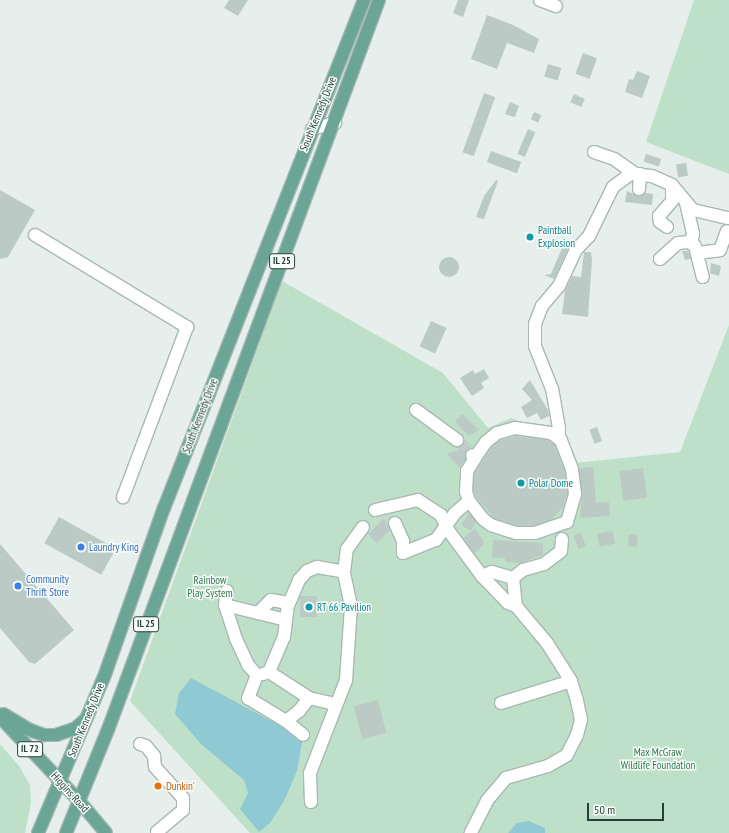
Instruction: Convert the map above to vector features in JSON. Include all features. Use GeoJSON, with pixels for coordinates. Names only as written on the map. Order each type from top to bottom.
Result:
{"type":"FeatureCollection","features":[{"type":"Feature","properties":{"kind":"main road","name":"South Kennedy Drive"},"geometry":{"type":"LineString","coordinates":[[38,833],[88,716],[164,508],[364,0]]}},
{"type":"Feature","properties":{"kind":"main road","name":"South Kennedy Drive"},"geometry":{"type":"LineString","coordinates":[[66,833],[80,802],[256,328],[335,123],[380,0]]}},
{"type":"Feature","properties":{"kind":"main road"},"geometry":{"type":"LineString","coordinates":[[0,712],[30,730],[44,735],[56,734],[76,728],[88,716]]}},
{"type":"Feature","properties":{"kind":"main road","name":"Higgins Road"},"geometry":{"type":"LineString","coordinates":[[0,717],[61,781],[106,833]]}},
{"type":"Feature","properties":{"kind":"street"},"geometry":{"type":"LineString","coordinates":[[540,0],[556,6]]}},
{"type":"Feature","properties":{"kind":"street"},"geometry":{"type":"LineString","coordinates":[[312,129],[335,123]]}},
{"type":"Feature","properties":{"kind":"street"},"geometry":{"type":"LineString","coordinates":[[594,152],[614,159],[637,173],[672,185],[686,203],[696,211],[728,218]]}},
{"type":"Feature","properties":{"kind":"street"},"geometry":{"type":"LineString","coordinates":[[637,173],[639,189]]}},
{"type":"Feature","properties":{"kind":"street"},"geometry":{"type":"LineString","coordinates":[[559,439],[559,428],[552,389],[535,346],[536,319],[542,306],[557,290],[575,251],[589,236],[613,187],[620,179],[637,173]]}},
{"type":"Feature","properties":{"kind":"street"},"geometry":{"type":"LineString","coordinates":[[666,227],[660,222],[659,216],[672,200],[672,185]]}},
{"type":"Feature","properties":{"kind":"street"},"geometry":{"type":"LineString","coordinates":[[686,203],[693,234],[694,248],[703,277]]}},
{"type":"Feature","properties":{"kind":"street"},"geometry":{"type":"LineString","coordinates":[[660,259],[678,243],[694,248],[720,250],[727,231]]}},
{"type":"Feature","properties":{"kind":"street"},"geometry":{"type":"LineString","coordinates":[[35,235],[188,327],[123,497]]}},
{"type":"Feature","properties":{"kind":"street"},"geometry":{"type":"LineString","coordinates":[[416,410],[457,440]]}},
{"type":"Feature","properties":{"kind":"street"},"geometry":{"type":"LineString","coordinates":[[515,428],[550,433],[559,439],[561,440],[572,469],[575,494],[567,522],[535,533],[516,533],[491,524],[483,519],[470,501],[466,492],[467,471],[474,456],[486,442],[497,433],[515,428]]}},
{"type":"Feature","properties":{"kind":"street"},"geometry":{"type":"LineString","coordinates":[[375,510],[418,500],[441,515],[446,526],[482,576],[508,603],[516,606],[547,643],[571,681],[581,720],[577,735],[567,755],[548,766],[506,778],[487,801],[471,833]]}},
{"type":"Feature","properties":{"kind":"street"},"geometry":{"type":"LineString","coordinates":[[395,524],[403,541],[403,553],[436,540],[446,526],[470,501]]}},
{"type":"Feature","properties":{"kind":"street"},"geometry":{"type":"LineString","coordinates":[[311,802],[310,773],[335,704],[346,680],[351,606],[344,572],[347,549],[363,527]]}},
{"type":"Feature","properties":{"kind":"street"},"geometry":{"type":"LineString","coordinates":[[513,578],[523,570],[544,564],[561,551],[562,539]]}},
{"type":"Feature","properties":{"kind":"street"},"geometry":{"type":"LineString","coordinates":[[303,736],[286,721],[248,698],[284,637],[288,603],[299,580],[307,571],[317,567],[344,572]]}},
{"type":"Feature","properties":{"kind":"street"},"geometry":{"type":"LineString","coordinates":[[482,576],[492,572],[513,578]]}},
{"type":"Feature","properties":{"kind":"street"},"geometry":{"type":"LineString","coordinates":[[513,578],[516,606]]}},
{"type":"Feature","properties":{"kind":"street"},"geometry":{"type":"LineString","coordinates":[[227,591],[225,605],[248,665],[309,698],[335,704]]}},
{"type":"Feature","properties":{"kind":"street"},"geometry":{"type":"LineString","coordinates":[[258,613],[271,600],[288,603]]}},
{"type":"Feature","properties":{"kind":"street"},"geometry":{"type":"LineString","coordinates":[[225,605],[286,620]]}},
{"type":"Feature","properties":{"kind":"street"},"geometry":{"type":"LineString","coordinates":[[501,703],[571,681]]}},
{"type":"Feature","properties":{"kind":"street"},"geometry":{"type":"LineString","coordinates":[[286,721],[299,711],[309,698]]}},
{"type":"Feature","properties":{"kind":"street"},"geometry":{"type":"LineString","coordinates":[[140,744],[146,746],[154,756],[155,767],[183,798],[183,810],[157,832]]}},
{"type":"Feature","properties":{"kind":"green space"},"geometry":{"type":"Polygon","coordinates":[[[694,0],[729,0],[729,174],[646,142],[694,0]]]}},
{"type":"Feature","properties":{"kind":"green space"},"geometry":{"type":"Polygon","coordinates":[[[282,281],[443,373],[488,428],[511,418],[553,433],[575,463],[680,452],[729,325],[729,833],[250,833],[130,701],[282,281]]]}},
{"type":"Feature","properties":{"kind":"green space"},"geometry":{"type":"Polygon","coordinates":[[[0,744],[19,766],[30,785],[31,803],[25,833],[0,833],[0,744]]]}},
{"type":"Feature","properties":{"kind":"water"},"geometry":{"type":"Polygon","coordinates":[[[191,678],[303,738],[297,771],[284,801],[270,823],[259,832],[240,809],[248,793],[244,780],[202,745],[175,714],[179,693],[191,678]]]}},
{"type":"Feature","properties":{"kind":"water"},"geometry":{"type":"Polygon","coordinates":[[[529,821],[545,828],[545,833],[508,833],[517,823],[529,821]]]}},
{"type":"Feature","properties":{"kind":"building"},"geometry":{"type":"Polygon","coordinates":[[[229,0],[248,0],[238,16],[224,8],[229,0]]]}},
{"type":"Feature","properties":{"kind":"building"},"geometry":{"type":"Polygon","coordinates":[[[458,0],[469,0],[463,17],[453,13],[458,0]]]}},
{"type":"Feature","properties":{"kind":"building"},"geometry":{"type":"Polygon","coordinates":[[[487,15],[513,25],[539,39],[534,53],[507,43],[497,69],[471,59],[487,15]]]}},
{"type":"Feature","properties":{"kind":"building"},"geometry":{"type":"Polygon","coordinates":[[[583,53],[597,58],[590,79],[575,74],[583,53]]]}},
{"type":"Feature","properties":{"kind":"building"},"geometry":{"type":"Polygon","coordinates":[[[548,64],[561,68],[558,81],[544,76],[548,64]]]}},
{"type":"Feature","properties":{"kind":"building"},"geometry":{"type":"Polygon","coordinates":[[[637,71],[650,76],[642,98],[625,92],[629,79],[633,80],[637,71]]]}},
{"type":"Feature","properties":{"kind":"building"},"geometry":{"type":"Polygon","coordinates":[[[484,93],[495,97],[474,156],[462,152],[484,93]]]}},
{"type":"Feature","properties":{"kind":"building"},"geometry":{"type":"Polygon","coordinates":[[[574,94],[585,99],[581,107],[570,102],[574,94]]]}},
{"type":"Feature","properties":{"kind":"building"},"geometry":{"type":"Polygon","coordinates":[[[510,102],[519,106],[515,117],[505,114],[510,102]]]}},
{"type":"Feature","properties":{"kind":"building"},"geometry":{"type":"Polygon","coordinates":[[[534,112],[541,115],[538,122],[531,119],[534,112]]]}},
{"type":"Feature","properties":{"kind":"building"},"geometry":{"type":"Polygon","coordinates":[[[528,129],[535,132],[525,157],[517,154],[528,129]]]}},
{"type":"Feature","properties":{"kind":"building"},"geometry":{"type":"Polygon","coordinates":[[[491,151],[521,162],[517,173],[487,162],[491,151]]]}},
{"type":"Feature","properties":{"kind":"building"},"geometry":{"type":"Polygon","coordinates":[[[646,154],[661,159],[659,167],[644,162],[646,154]]]}},
{"type":"Feature","properties":{"kind":"building"},"geometry":{"type":"Polygon","coordinates":[[[686,163],[688,176],[678,177],[676,165],[686,163]]]}},
{"type":"Feature","properties":{"kind":"building"},"geometry":{"type":"Polygon","coordinates":[[[496,180],[498,181],[484,219],[476,217],[484,196],[496,180]]]}},
{"type":"Feature","properties":{"kind":"building"},"geometry":{"type":"Polygon","coordinates":[[[0,190],[35,210],[8,257],[0,259],[0,190]]]}},
{"type":"Feature","properties":{"kind":"building"},"geometry":{"type":"Polygon","coordinates":[[[627,191],[638,196],[645,193],[653,194],[652,205],[625,202],[627,191]]]}},
{"type":"Feature","properties":{"kind":"building"},"geometry":{"type":"Polygon","coordinates":[[[563,246],[568,249],[554,279],[544,275],[551,274],[563,246]]]}},
{"type":"Feature","properties":{"kind":"building"},"geometry":{"type":"Polygon","coordinates":[[[682,251],[688,251],[691,259],[685,260],[682,251]]]}},
{"type":"Feature","properties":{"kind":"building"},"geometry":{"type":"Polygon","coordinates":[[[584,252],[591,252],[592,260],[588,317],[562,314],[565,291],[572,276],[581,277],[584,252]]]}},
{"type":"Feature","properties":{"kind":"building"},"geometry":{"type":"Polygon","coordinates":[[[449,257],[456,260],[459,267],[456,274],[449,277],[442,274],[439,267],[442,260],[449,257]]]}},
{"type":"Feature","properties":{"kind":"building"},"geometry":{"type":"Polygon","coordinates":[[[711,263],[721,266],[719,276],[710,273],[711,263]]]}},
{"type":"Feature","properties":{"kind":"building"},"geometry":{"type":"Polygon","coordinates":[[[431,321],[447,328],[435,353],[420,347],[431,321]]]}},
{"type":"Feature","properties":{"kind":"building"},"geometry":{"type":"Polygon","coordinates":[[[484,369],[489,378],[481,383],[484,388],[472,396],[460,378],[473,370],[475,374],[484,369]]]}},
{"type":"Feature","properties":{"kind":"building"},"geometry":{"type":"Polygon","coordinates":[[[530,380],[548,410],[549,416],[541,420],[537,413],[527,418],[521,407],[532,400],[522,389],[530,380]]]}},
{"type":"Feature","properties":{"kind":"building"},"geometry":{"type":"Polygon","coordinates":[[[462,414],[479,430],[469,436],[455,422],[462,414]]]}},
{"type":"Feature","properties":{"kind":"building"},"geometry":{"type":"Polygon","coordinates":[[[597,427],[602,441],[595,444],[589,430],[597,427]]]}},
{"type":"Feature","properties":{"kind":"building","name":"Polar Dome"},"geometry":{"type":"Polygon","coordinates":[[[516,436],[548,440],[554,444],[565,471],[567,493],[563,507],[552,519],[534,526],[517,526],[494,518],[476,497],[474,491],[474,473],[492,447],[501,440],[516,436]]]}},
{"type":"Feature","properties":{"kind":"building"},"geometry":{"type":"Polygon","coordinates":[[[475,444],[466,450],[466,459],[459,467],[447,454],[475,444]]]}},
{"type":"Feature","properties":{"kind":"building"},"geometry":{"type":"Polygon","coordinates":[[[593,467],[596,503],[609,502],[610,516],[580,518],[582,493],[579,468],[593,467]]]}},
{"type":"Feature","properties":{"kind":"building"},"geometry":{"type":"Polygon","coordinates":[[[643,468],[647,498],[623,501],[619,471],[643,468]]]}},
{"type":"Feature","properties":{"kind":"building"},"geometry":{"type":"Polygon","coordinates":[[[469,513],[476,522],[471,531],[461,525],[469,513]]]}},
{"type":"Feature","properties":{"kind":"building","name":"Laundry King"},"geometry":{"type":"Polygon","coordinates":[[[59,517],[116,549],[101,575],[44,543],[59,517]]]}},
{"type":"Feature","properties":{"kind":"building"},"geometry":{"type":"Polygon","coordinates":[[[384,518],[390,530],[377,543],[368,534],[384,518]]]}},
{"type":"Feature","properties":{"kind":"building"},"geometry":{"type":"Polygon","coordinates":[[[475,529],[483,540],[484,545],[474,553],[463,538],[475,529]]]}},
{"type":"Feature","properties":{"kind":"building"},"geometry":{"type":"Polygon","coordinates":[[[613,531],[615,544],[599,546],[597,534],[613,531]]]}},
{"type":"Feature","properties":{"kind":"building"},"geometry":{"type":"Polygon","coordinates":[[[581,533],[586,546],[579,549],[574,536],[581,533]]]}},
{"type":"Feature","properties":{"kind":"building"},"geometry":{"type":"Polygon","coordinates":[[[629,534],[638,535],[637,547],[628,546],[629,534]]]}},
{"type":"Feature","properties":{"kind":"building"},"geometry":{"type":"Polygon","coordinates":[[[493,540],[543,543],[543,555],[521,563],[505,562],[505,558],[492,557],[493,540]]]}},
{"type":"Feature","properties":{"kind":"building","name":"Community Thrift Store"},"geometry":{"type":"Polygon","coordinates":[[[0,544],[74,630],[35,664],[29,662],[0,628],[0,544]]]}},
{"type":"Feature","properties":{"kind":"building","name":"RT 66 Pavilion"},"geometry":{"type":"Polygon","coordinates":[[[300,596],[317,596],[317,617],[300,617],[300,596]]]}},
{"type":"Feature","properties":{"kind":"building"},"geometry":{"type":"Polygon","coordinates":[[[378,700],[386,733],[362,739],[354,706],[378,700]]]}},
{"type":"Feature","properties":{"kind":"tunnel"},"geometry":{"type":"LineString","coordinates":[[457,440],[472,455]]}},
{"type":"Feature","properties":{"kind":"place","name":"Paintball Explosion"},"geometry":{"type":"Point","coordinates":[530,237]}},
{"type":"Feature","properties":{"kind":"place","name":"Polar Dome"},"geometry":{"type":"Point","coordinates":[521,483]}},
{"type":"Feature","properties":{"kind":"place","name":"Laundry King"},"geometry":{"type":"Point","coordinates":[81,547]}},
{"type":"Feature","properties":{"kind":"place","name":"Community Thrift Store"},"geometry":{"type":"Point","coordinates":[18,586]}},
{"type":"Feature","properties":{"kind":"place","name":"RT 66 Pavilion"},"geometry":{"type":"Point","coordinates":[309,607]}},
{"type":"Feature","properties":{"kind":"place","name":"Dunkin'"},"geometry":{"type":"Point","coordinates":[158,786]}},
{"type":"Feature","properties":{"kind":"park label","name":"Rainbow Play System"},"geometry":{"type":"Point","coordinates":[210,587]}},
{"type":"Feature","properties":{"kind":"park label","name":"Max McGraw Wildlife Foundation"},"geometry":{"type":"Point","coordinates":[658,759]}}]}
